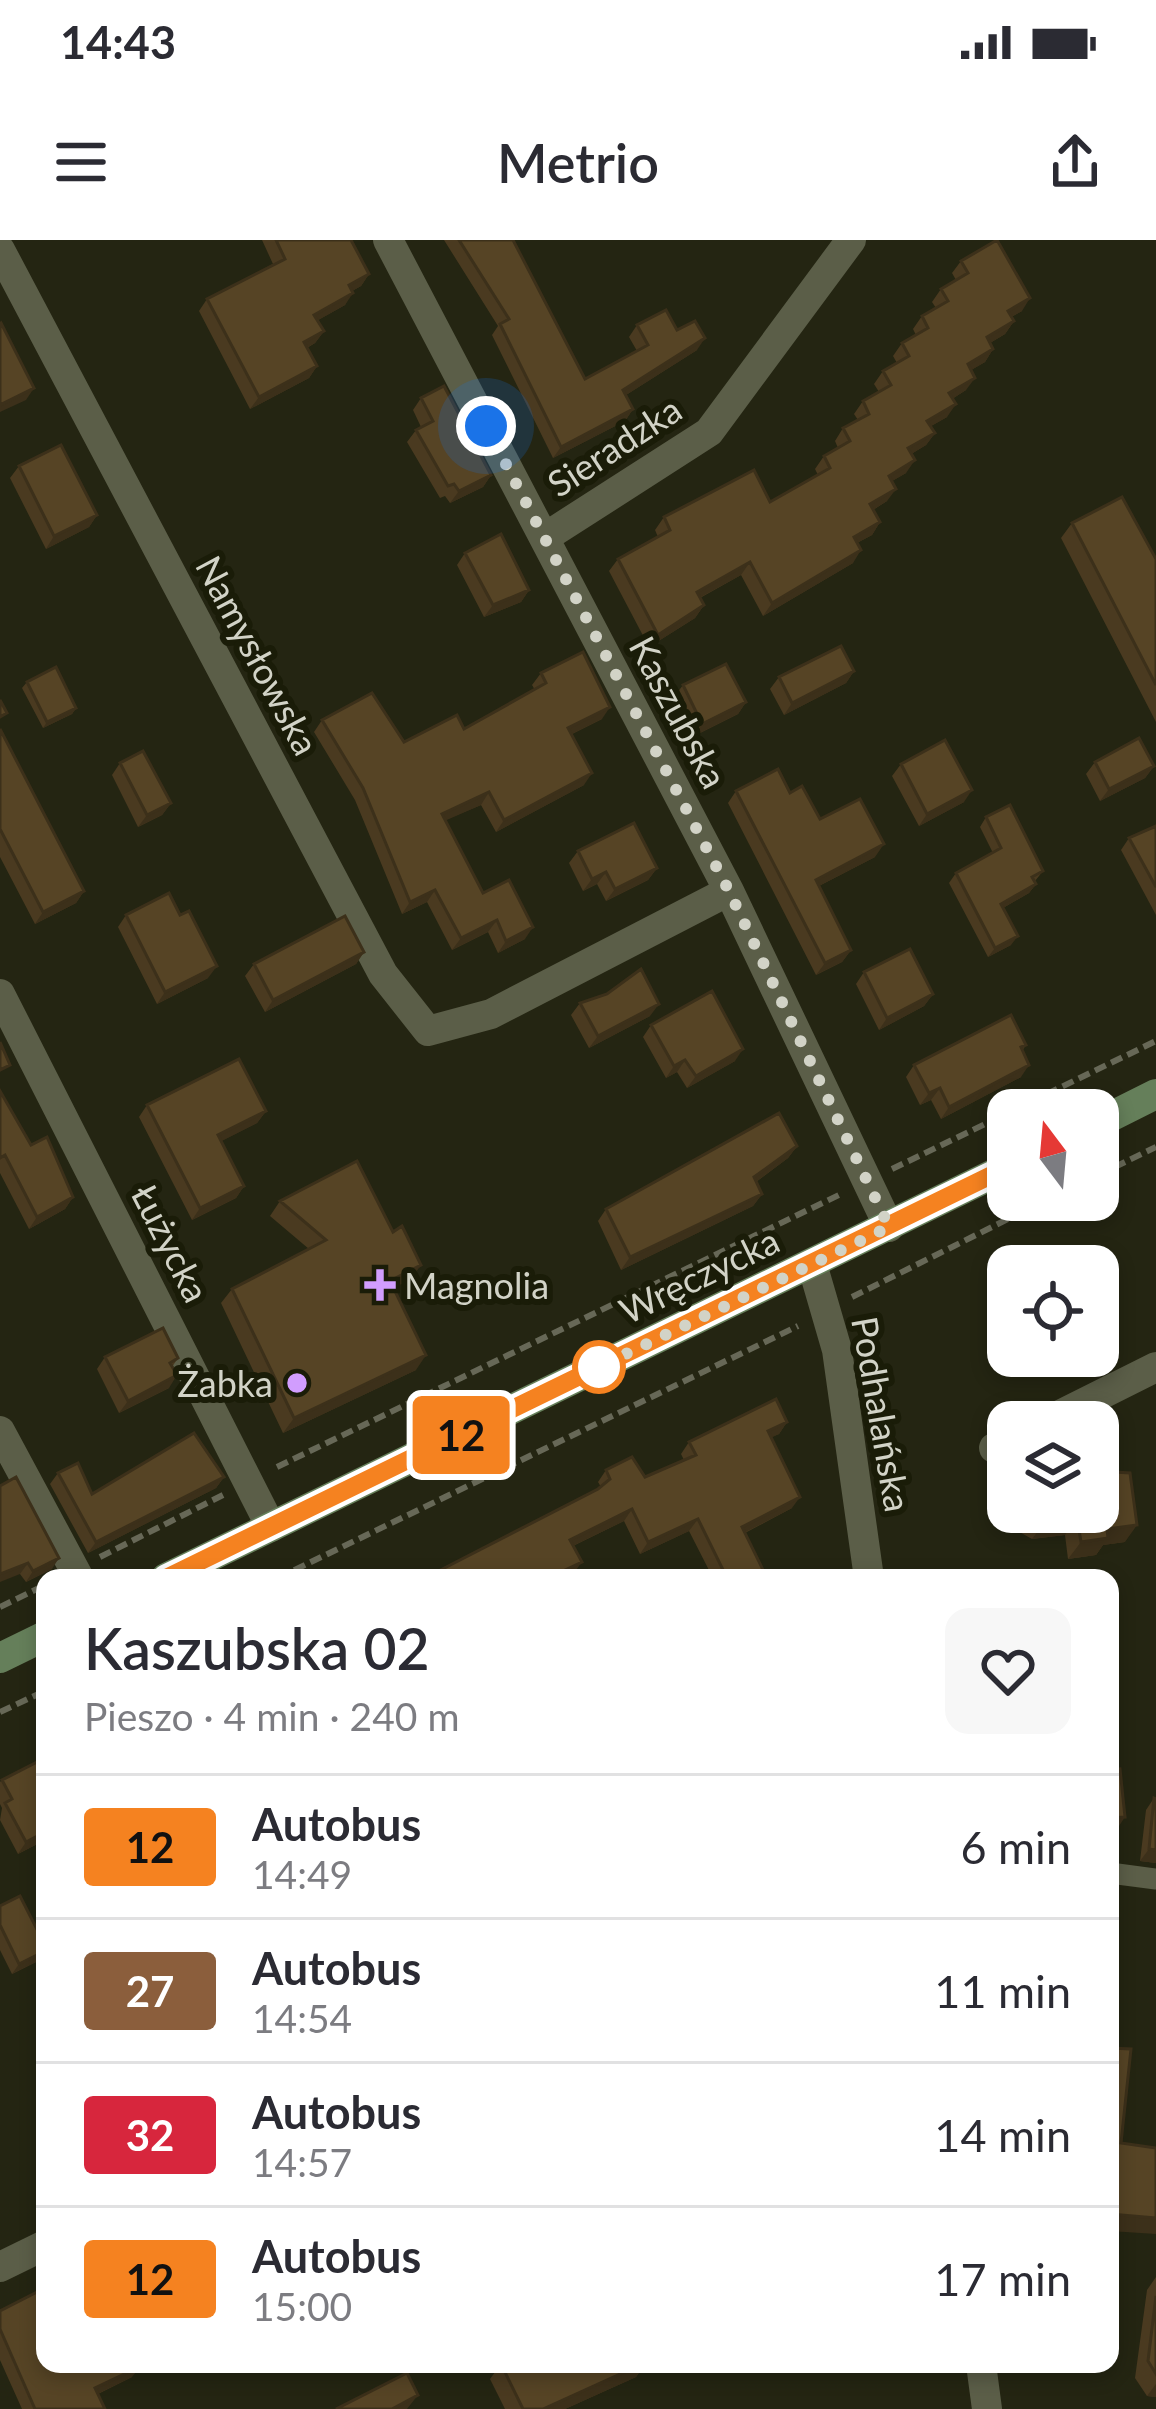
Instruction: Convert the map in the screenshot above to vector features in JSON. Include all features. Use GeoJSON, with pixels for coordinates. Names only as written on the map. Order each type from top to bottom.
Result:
{"type":"FeatureCollection","features":[{"type":"Feature","properties":{"kind":"main road"},"geometry":{"type":"LineString","coordinates":[[1119,1112],[1156,1094]]}},
{"type":"Feature","properties":{"kind":"main road","name":"Wręczycka"},"geometry":{"type":"LineString","coordinates":[[185,1569],[987,1178]]}},
{"type":"Feature","properties":{"kind":"main road"},"geometry":{"type":"LineString","coordinates":[[0,1658],[36,1640]]}},
{"type":"Feature","properties":{"kind":"street","name":"Kaszubska"},"geometry":{"type":"LineString","coordinates":[[388,240],[729,891],[889,1227]]}},
{"type":"Feature","properties":{"kind":"street","name":"Sieradzka"},"geometry":{"type":"LineString","coordinates":[[544,538],[709,432],[851,240]]}},
{"type":"Feature","properties":{"kind":"street","name":"Namysłowska"},"geometry":{"type":"LineString","coordinates":[[0,250],[383,974],[428,1031],[491,1014],[729,891]]}},
{"type":"Feature","properties":{"kind":"street","name":"Łużycka"},"geometry":{"type":"LineString","coordinates":[[0,994],[271,1527]]}},
{"type":"Feature","properties":{"kind":"street","name":"Podhalańska"},"geometry":{"type":"LineString","coordinates":[[812,1264],[837,1350],[868,1569]]}},
{"type":"Feature","properties":{"kind":"street"},"geometry":{"type":"LineString","coordinates":[[1088,1401],[1156,1367]]}},
{"type":"Feature","properties":{"kind":"street"},"geometry":{"type":"LineString","coordinates":[[0,1431],[78,1569]]}},
{"type":"Feature","properties":{"kind":"street"},"geometry":{"type":"LineString","coordinates":[[0,2267],[36,2249]]}},
{"type":"Feature","properties":{"kind":"street"},"geometry":{"type":"LineString","coordinates":[[982,2373],[985,2409]]}},
{"type":"Feature","properties":{"kind":"lane"},"geometry":{"type":"LineString","coordinates":[[1119,1874],[1156,1880]]}},
{"type":"Feature","properties":{"kind":"path"},"geometry":{"type":"LineString","coordinates":[[1057,1089],[1156,1041]]}},
{"type":"Feature","properties":{"kind":"path"},"geometry":{"type":"LineString","coordinates":[[258,1477],[987,1123]]}},
{"type":"Feature","properties":{"kind":"path"},"geometry":{"type":"LineString","coordinates":[[1119,1165],[1156,1147]]}},
{"type":"Feature","properties":{"kind":"path"},"geometry":{"type":"LineString","coordinates":[[919,1156],[924,1167]]}},
{"type":"Feature","properties":{"kind":"path"},"geometry":{"type":"LineString","coordinates":[[297,1569],[1003,1221]]}},
{"type":"Feature","properties":{"kind":"path"},"geometry":{"type":"LineString","coordinates":[[952,1224],[960,1242]]}},
{"type":"Feature","properties":{"kind":"path"},"geometry":{"type":"LineString","coordinates":[[86,1569],[238,1487]]}},
{"type":"Feature","properties":{"kind":"path"},"geometry":{"type":"LineString","coordinates":[[0,1606],[36,1589]]}},
{"type":"Feature","properties":{"kind":"path"},"geometry":{"type":"LineString","coordinates":[[0,1712],[36,1694]]}},
{"type":"Feature","properties":{"kind":"building"},"geometry":{"type":"Polygon","coordinates":[[[276,240],[351,240],[369,274],[349,285],[353,293],[314,315],[324,331],[304,342],[317,366],[259,397],[207,299],[285,259],[276,240]]]}},
{"type":"Feature","properties":{"kind":"building"},"geometry":{"type":"Polygon","coordinates":[[[459,240],[513,240],[585,379],[648,345],[637,325],[666,310],[677,330],[695,321],[705,338],[623,390],[633,409],[561,447],[500,324],[509,319],[459,240]]]}},
{"type":"Feature","properties":{"kind":"building"},"geometry":{"type":"Polygon","coordinates":[[[997,240],[1030,298],[1008,311],[1014,321],[987,337],[993,349],[968,364],[975,378],[949,393],[956,404],[927,421],[935,433],[908,448],[915,460],[889,476],[896,489],[870,504],[880,522],[854,537],[861,550],[772,603],[750,562],[697,592],[704,605],[658,635],[618,559],[670,530],[664,517],[754,470],[770,502],[830,468],[824,456],[850,441],[843,428],[869,414],[863,401],[891,385],[883,371],[909,356],[902,343],[928,328],[922,316],[948,301],[941,289],[968,273],[961,261],[997,240]]]}},
{"type":"Feature","properties":{"kind":"building"},"geometry":{"type":"Polygon","coordinates":[[[0,324],[34,388],[0,405],[0,324]]]}},
{"type":"Feature","properties":{"kind":"building"},"geometry":{"type":"Polygon","coordinates":[[[444,386],[491,475],[459,491],[454,484],[448,486],[416,430],[433,421],[421,398],[444,386]]]}},
{"type":"Feature","properties":{"kind":"building"},"geometry":{"type":"Polygon","coordinates":[[[61,445],[97,515],[54,536],[19,466],[61,445]]]}},
{"type":"Feature","properties":{"kind":"building"},"geometry":{"type":"Polygon","coordinates":[[[1122,497],[1156,559],[1156,685],[1072,523],[1122,497]]]}},
{"type":"Feature","properties":{"kind":"building"},"geometry":{"type":"Polygon","coordinates":[[[501,534],[529,590],[493,605],[465,553],[501,534]]]}},
{"type":"Feature","properties":{"kind":"building"},"geometry":{"type":"Polygon","coordinates":[[[841,646],[854,671],[792,703],[779,677],[841,646]]]}},
{"type":"Feature","properties":{"kind":"building"},"geometry":{"type":"Polygon","coordinates":[[[583,652],[610,707],[568,728],[592,773],[504,820],[489,792],[442,814],[483,893],[509,880],[533,927],[506,941],[497,920],[461,938],[435,890],[410,902],[363,788],[322,720],[372,693],[404,742],[457,715],[464,729],[546,683],[541,673],[583,652]]]}},
{"type":"Feature","properties":{"kind":"building"},"geometry":{"type":"Polygon","coordinates":[[[726,664],[746,702],[702,724],[683,685],[726,664]]]}},
{"type":"Feature","properties":{"kind":"building"},"geometry":{"type":"Polygon","coordinates":[[[56,667],[76,708],[47,722],[27,682],[56,667]]]}},
{"type":"Feature","properties":{"kind":"building"},"geometry":{"type":"Polygon","coordinates":[[[0,729],[84,891],[43,912],[0,829],[0,729]]]}},
{"type":"Feature","properties":{"kind":"building"},"geometry":{"type":"Polygon","coordinates":[[[1139,738],[1154,766],[1109,789],[1095,762],[1139,738]]]}},
{"type":"Feature","properties":{"kind":"building"},"geometry":{"type":"Polygon","coordinates":[[[945,740],[972,790],[927,814],[901,764],[945,740]]]}},
{"type":"Feature","properties":{"kind":"building"},"geometry":{"type":"Polygon","coordinates":[[[143,751],[171,803],[147,815],[120,763],[143,751]]]}},
{"type":"Feature","properties":{"kind":"building"},"geometry":{"type":"Polygon","coordinates":[[[778,769],[790,793],[802,786],[820,819],[860,799],[884,844],[816,880],[851,950],[825,963],[736,791],[778,769]]]}},
{"type":"Feature","properties":{"kind":"building"},"geometry":{"type":"Polygon","coordinates":[[[1010,805],[1043,871],[1032,877],[1036,884],[1001,904],[1018,936],[995,948],[956,873],[1001,848],[986,817],[1010,805]]]}},
{"type":"Feature","properties":{"kind":"building"},"geometry":{"type":"Polygon","coordinates":[[[634,823],[657,868],[615,889],[606,872],[592,879],[578,851],[634,823]]]}},
{"type":"Feature","properties":{"kind":"building"},"geometry":{"type":"Polygon","coordinates":[[[1156,826],[1156,887],[1129,838],[1156,826]]]}},
{"type":"Feature","properties":{"kind":"building"},"geometry":{"type":"Polygon","coordinates":[[[169,893],[180,915],[189,911],[217,966],[165,992],[126,915],[169,893]]]}},
{"type":"Feature","properties":{"kind":"building"},"geometry":{"type":"Polygon","coordinates":[[[345,916],[364,952],[273,1000],[254,964],[345,916]]]}},
{"type":"Feature","properties":{"kind":"building"},"geometry":{"type":"Polygon","coordinates":[[[910,949],[933,994],[887,1018],[864,972],[910,949]]]}},
{"type":"Feature","properties":{"kind":"building"},"geometry":{"type":"Polygon","coordinates":[[[641,969],[659,1004],[598,1036],[580,1003],[607,994],[641,969]]]}},
{"type":"Feature","properties":{"kind":"building"},"geometry":{"type":"Polygon","coordinates":[[[712,991],[743,1049],[696,1076],[685,1060],[674,1066],[651,1025],[712,991]]]}},
{"type":"Feature","properties":{"kind":"building"},"geometry":{"type":"Polygon","coordinates":[[[1011,1015],[1026,1045],[1021,1047],[1029,1065],[949,1107],[940,1088],[929,1093],[914,1065],[1011,1015]]]}},
{"type":"Feature","properties":{"kind":"building"},"geometry":{"type":"Polygon","coordinates":[[[0,1042],[10,1065],[0,1070],[0,1042]]]}},
{"type":"Feature","properties":{"kind":"building"},"geometry":{"type":"Polygon","coordinates":[[[239,1059],[266,1111],[218,1135],[244,1186],[200,1208],[147,1105],[239,1059]]]}},
{"type":"Feature","properties":{"kind":"building"},"geometry":{"type":"Polygon","coordinates":[[[0,1091],[31,1145],[47,1137],[73,1197],[37,1217],[5,1155],[0,1158],[0,1091]]]}},
{"type":"Feature","properties":{"kind":"building"},"geometry":{"type":"Polygon","coordinates":[[[779,1113],[797,1146],[754,1177],[762,1194],[630,1257],[606,1209],[779,1113]]]}},
{"type":"Feature","properties":{"kind":"building"},"geometry":{"type":"Polygon","coordinates":[[[357,1161],[393,1232],[402,1226],[421,1265],[390,1281],[426,1355],[294,1418],[232,1289],[326,1240],[280,1201],[357,1161]]]}},
{"type":"Feature","properties":{"kind":"building"},"geometry":{"type":"Polygon","coordinates":[[[163,1328],[178,1358],[170,1363],[177,1375],[128,1401],[105,1357],[163,1328]]]}},
{"type":"Feature","properties":{"kind":"building"},"geometry":{"type":"Polygon","coordinates":[[[776,1399],[787,1422],[768,1431],[800,1497],[742,1527],[763,1569],[723,1569],[698,1519],[648,1542],[632,1509],[570,1540],[582,1562],[567,1569],[442,1569],[598,1489],[610,1479],[606,1470],[632,1457],[645,1477],[696,1455],[689,1442],[776,1399]]]}},
{"type":"Feature","properties":{"kind":"building"},"geometry":{"type":"Polygon","coordinates":[[[194,1433],[224,1477],[96,1542],[58,1473],[78,1463],[92,1494],[194,1433]]]}},
{"type":"Feature","properties":{"kind":"building"},"geometry":{"type":"Polygon","coordinates":[[[1119,1472],[1130,1473],[1137,1525],[1119,1527],[1119,1472]]]}},
{"type":"Feature","properties":{"kind":"building"},"geometry":{"type":"Polygon","coordinates":[[[16,1477],[59,1558],[33,1571],[28,1563],[0,1574],[0,1486],[16,1477]]]}},
{"type":"Feature","properties":{"kind":"building"},"geometry":{"type":"Polygon","coordinates":[[[1080,1533],[1107,1533],[1108,1538],[1081,1542],[1080,1533]]]}},
{"type":"Feature","properties":{"kind":"building"},"geometry":{"type":"Polygon","coordinates":[[[36,1763],[36,1837],[26,1842],[5,1803],[12,1799],[2,1780],[36,1763]]]}},
{"type":"Feature","properties":{"kind":"building"},"geometry":{"type":"Polygon","coordinates":[[[1119,1769],[1125,1817],[1119,1817],[1119,1769]]]}},
{"type":"Feature","properties":{"kind":"building"},"geometry":{"type":"Polygon","coordinates":[[[1156,1799],[1156,1850],[1149,1849],[1156,1799]]]}},
{"type":"Feature","properties":{"kind":"building"},"geometry":{"type":"Polygon","coordinates":[[[20,1896],[36,1927],[36,1956],[19,1964],[0,1925],[0,1906],[20,1896]]]}},
{"type":"Feature","properties":{"kind":"building"},"geometry":{"type":"Polygon","coordinates":[[[1119,2048],[1131,2049],[1121,2143],[1156,2148],[1156,2218],[1119,2215],[1119,2048]]]}},
{"type":"Feature","properties":{"kind":"building"},"geometry":{"type":"Polygon","coordinates":[[[36,2293],[36,2373],[126,2373],[95,2388],[105,2409],[35,2409],[0,2329],[0,2311],[36,2293]]]}},
{"type":"Feature","properties":{"kind":"building"},"geometry":{"type":"Polygon","coordinates":[[[1156,2296],[1156,2374],[1148,2361],[1156,2296]]]}},
{"type":"Feature","properties":{"kind":"building"},"geometry":{"type":"Polygon","coordinates":[[[407,2373],[418,2395],[392,2409],[336,2409],[407,2373]]]}},
{"type":"Feature","properties":{"kind":"building"},"geometry":{"type":"Polygon","coordinates":[[[505,2373],[622,2373],[543,2409],[523,2409],[505,2373]]]}},
{"type":"Feature","properties":{"kind":"bus line","name":"12"},"geometry":{"type":"LineString","coordinates":[[185,1569],[987,1178]]}},
{"type":"Feature","properties":{"kind":"place","name":"Magnolia"},"geometry":{"type":"Point","coordinates":[380,1285]}},
{"type":"Feature","properties":{"kind":"place","name":"Żabka"},"geometry":{"type":"Point","coordinates":[297,1383]}},
{"type":"Feature","properties":{"kind":"route"},"geometry":{"type":"LineString","coordinates":[[486,426],[729,891],[889,1227],[599,1367]]}}]}
